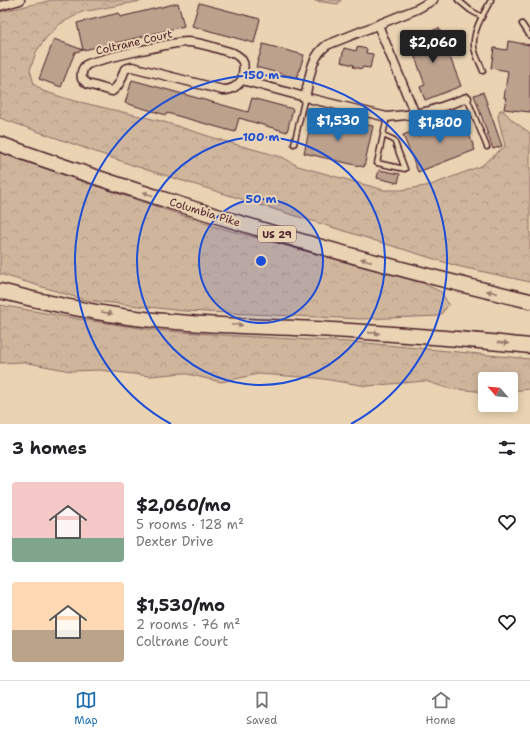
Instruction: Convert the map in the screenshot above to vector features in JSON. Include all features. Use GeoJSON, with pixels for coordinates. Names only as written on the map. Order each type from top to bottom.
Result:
{"type":"FeatureCollection","features":[{"type":"Feature","properties":{"kind":"highway","name":"Columbia Pike"},"geometry":{"type":"LineString","coordinates":[[0,144],[103,180],[290,238],[355,257],[530,301]]}},
{"type":"Feature","properties":{"kind":"highway"},"geometry":{"type":"LineString","coordinates":[[0,290],[69,307]]}},
{"type":"Feature","properties":{"kind":"highway"},"geometry":{"type":"LineString","coordinates":[[0,297],[128,317],[177,322],[335,330],[466,339],[530,346]]}},
{"type":"Feature","properties":{"kind":"street"},"geometry":{"type":"LineString","coordinates":[[0,6],[20,0]]}},
{"type":"Feature","properties":{"kind":"street"},"geometry":{"type":"LineString","coordinates":[[305,97],[314,62],[321,49],[327,45],[417,9],[433,0]]}},
{"type":"Feature","properties":{"kind":"street"},"geometry":{"type":"LineString","coordinates":[[378,25],[415,114]]}},
{"type":"Feature","properties":{"kind":"street","name":"Coltrane Court"},"geometry":{"type":"LineString","coordinates":[[125,69],[119,83],[112,91],[88,84],[82,79],[83,69],[86,65],[122,55],[188,42],[233,53],[238,56],[242,60],[244,66],[242,80]]}},
{"type":"Feature","properties":{"kind":"street"},"geometry":{"type":"LineString","coordinates":[[122,55],[125,69],[132,67],[139,68],[223,90],[229,90],[236,87],[242,80],[305,97],[387,116],[415,114],[430,111],[467,98]]}},
{"type":"Feature","properties":{"kind":"lane"},"geometry":{"type":"LineString","coordinates":[[458,0],[470,10],[482,17]]}},
{"type":"Feature","properties":{"kind":"lane"},"geometry":{"type":"LineString","coordinates":[[483,71],[474,48],[474,37],[482,17],[492,0]]}},
{"type":"Feature","properties":{"kind":"lane"},"geometry":{"type":"LineString","coordinates":[[522,24],[530,36]]}},
{"type":"Feature","properties":{"kind":"lane"},"geometry":{"type":"LineString","coordinates":[[294,144],[305,97]]}},
{"type":"Feature","properties":{"kind":"lane"},"geometry":{"type":"LineString","coordinates":[[467,98],[487,147]]}},
{"type":"Feature","properties":{"kind":"lane"},"geometry":{"type":"LineString","coordinates":[[383,135],[394,140],[405,169],[377,163],[387,116]]}},
{"type":"Feature","properties":{"kind":"green space"},"geometry":{"type":"Polygon","coordinates":[[[52,0],[147,0],[82,12],[60,24],[46,38],[36,52],[30,70],[34,84],[43,91],[71,100],[161,121],[227,142],[282,157],[298,166],[384,190],[402,190],[431,185],[481,166],[505,146],[498,117],[500,110],[503,110],[512,120],[530,133],[530,282],[457,266],[135,166],[0,118],[0,12],[52,0]]]}},
{"type":"Feature","properties":{"kind":"green space"},"geometry":{"type":"Polygon","coordinates":[[[315,0],[341,0],[338,4],[315,0]]]}},
{"type":"Feature","properties":{"kind":"green space"},"geometry":{"type":"Polygon","coordinates":[[[0,153],[213,226],[423,283],[441,292],[449,305],[439,316],[362,319],[184,311],[85,300],[0,274],[0,153]]]}},
{"type":"Feature","properties":{"kind":"green space"},"geometry":{"type":"Polygon","coordinates":[[[0,305],[154,330],[366,343],[530,359],[530,389],[518,390],[518,372],[478,372],[478,391],[447,388],[425,381],[367,386],[317,378],[258,374],[221,382],[183,373],[150,376],[99,370],[71,371],[23,362],[0,363],[0,305]]]}},
{"type":"Feature","properties":{"kind":"building"},"geometry":{"type":"Polygon","coordinates":[[[178,3],[184,26],[75,52],[61,87],[39,79],[54,39],[83,50],[77,23],[119,13],[120,17],[178,3]]]}},
{"type":"Feature","properties":{"kind":"building"},"geometry":{"type":"Polygon","coordinates":[[[199,3],[260,19],[254,43],[192,26],[199,3]]]}},
{"type":"Feature","properties":{"kind":"building"},"geometry":{"type":"Polygon","coordinates":[[[439,28],[461,86],[425,100],[420,87],[425,85],[413,51],[407,54],[403,42],[439,28]]]}},
{"type":"Feature","properties":{"kind":"building"},"geometry":{"type":"Polygon","coordinates":[[[508,41],[530,45],[530,112],[504,109],[508,71],[491,68],[494,48],[507,50],[508,41]]]}},
{"type":"Feature","properties":{"kind":"building"},"geometry":{"type":"Polygon","coordinates":[[[263,44],[304,55],[297,78],[256,67],[263,44]]]}},
{"type":"Feature","properties":{"kind":"building"},"geometry":{"type":"Polygon","coordinates":[[[357,47],[367,49],[366,53],[373,54],[370,68],[363,67],[362,69],[353,67],[354,65],[341,62],[344,48],[356,51],[357,47]]]}},
{"type":"Feature","properties":{"kind":"building"},"geometry":{"type":"Polygon","coordinates":[[[132,80],[248,112],[252,98],[293,109],[287,132],[239,118],[235,132],[125,103],[132,80]]]}},
{"type":"Feature","properties":{"kind":"building"},"geometry":{"type":"Polygon","coordinates":[[[483,92],[502,146],[493,149],[474,95],[483,92]]]}},
{"type":"Feature","properties":{"kind":"building"},"geometry":{"type":"Polygon","coordinates":[[[461,113],[475,150],[418,172],[403,135],[416,130],[418,136],[452,123],[449,117],[461,113]]]}},
{"type":"Feature","properties":{"kind":"building"},"geometry":{"type":"Polygon","coordinates":[[[313,114],[325,116],[324,122],[359,130],[361,124],[373,126],[364,167],[304,153],[313,114]]]}},
{"type":"Feature","properties":{"kind":"building"},"geometry":{"type":"Polygon","coordinates":[[[379,170],[400,174],[398,183],[377,178],[379,170]]]}}]}
